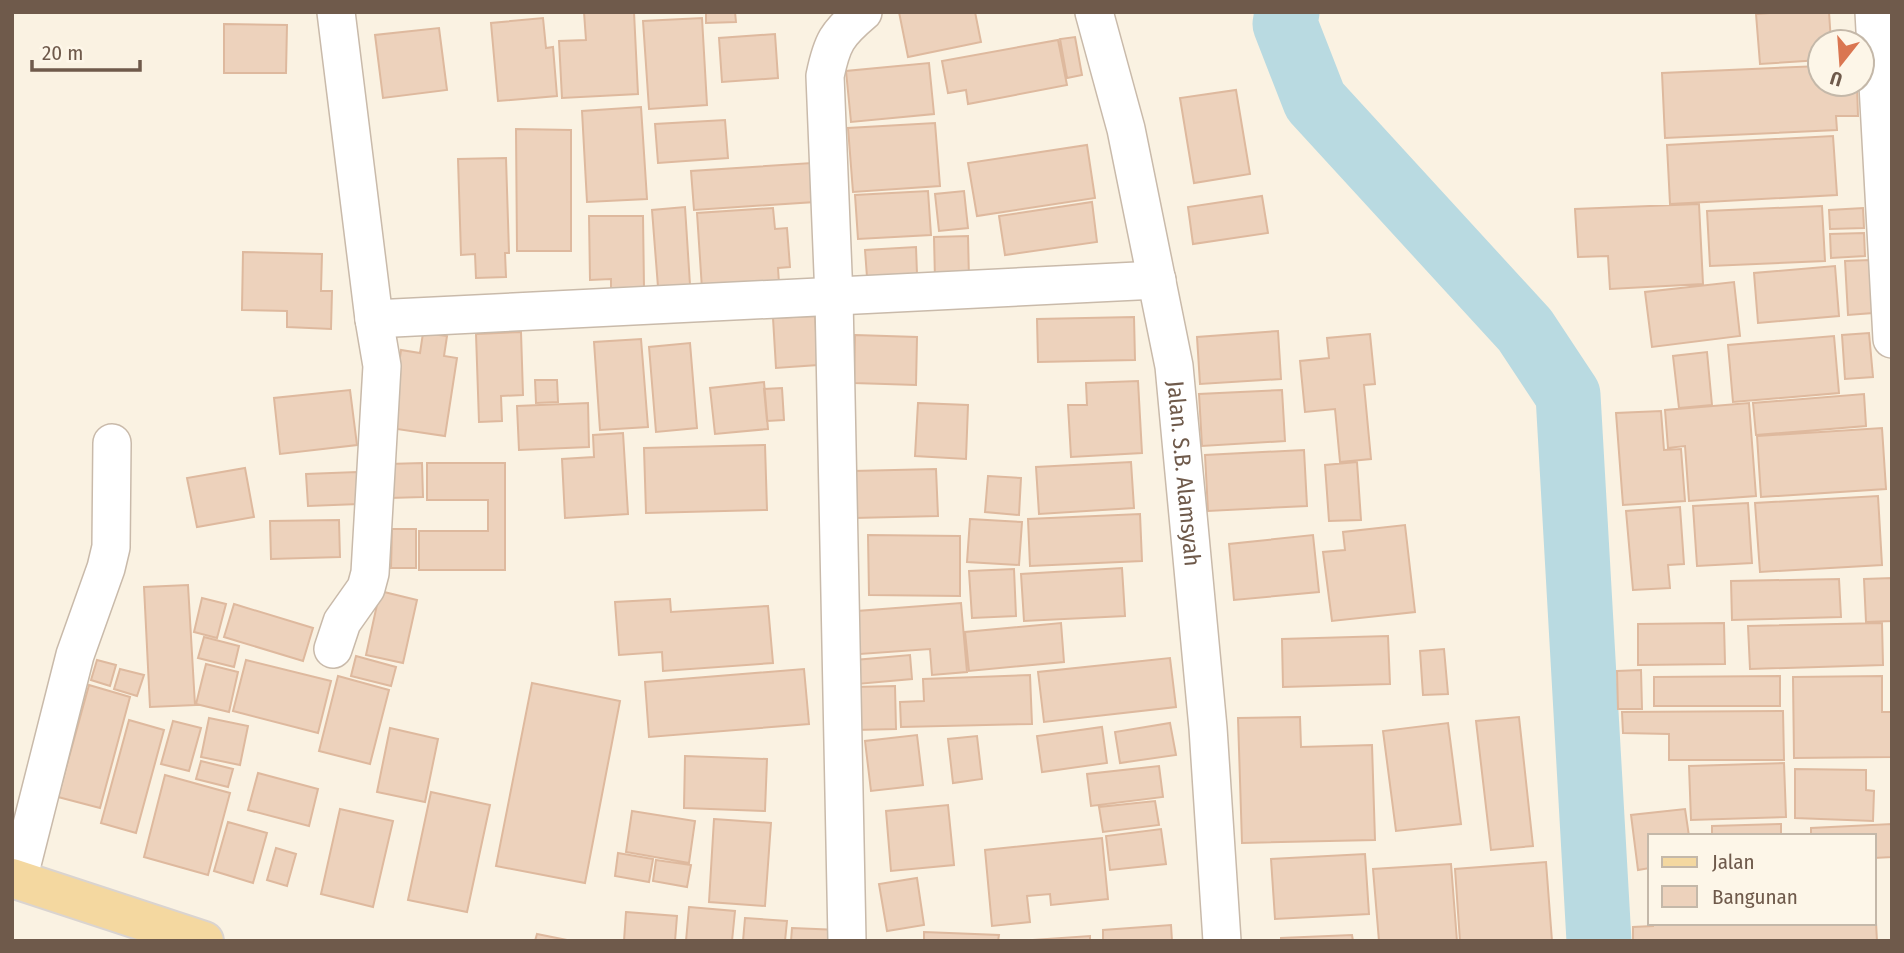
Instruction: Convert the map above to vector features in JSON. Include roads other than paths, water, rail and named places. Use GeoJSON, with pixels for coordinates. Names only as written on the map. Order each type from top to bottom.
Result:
{"type":"FeatureCollection","features":[{"type":"Feature","properties":{"kind":"main road"},"geometry":{"type":"LineString","coordinates":[[15,879],[204,941]]}},
{"type":"Feature","properties":{"kind":"street"},"geometry":{"type":"LineString","coordinates":[[333,649],[342,622],[366,588],[370,573],[382,366],[336,12]]}},
{"type":"Feature","properties":{"kind":"street"},"geometry":{"type":"LineString","coordinates":[[847,941],[834,298],[825,76],[837,36],[863,12]]}},
{"type":"Feature","properties":{"kind":"street","name":"Jalan. S.B. Alamsyah"},"geometry":{"type":"LineString","coordinates":[[1094,12],[1126,129],[1174,366],[1208,729],[1222,941]]}},
{"type":"Feature","properties":{"kind":"street"},"geometry":{"type":"LineString","coordinates":[[1874,12],[1892,339]]}},
{"type":"Feature","properties":{"kind":"street"},"geometry":{"type":"LineString","coordinates":[[374,319],[1157,280]]}},
{"type":"Feature","properties":{"kind":"street"},"geometry":{"type":"LineString","coordinates":[[15,879],[75,655],[111,547],[113,443]]}},
{"type":"Feature","properties":{"kind":"waterway"},"geometry":{"type":"LineString","coordinates":[[1287,12],[1285,24],[1315,101],[1525,330],[1568,395],[1599,941]]}}]}
